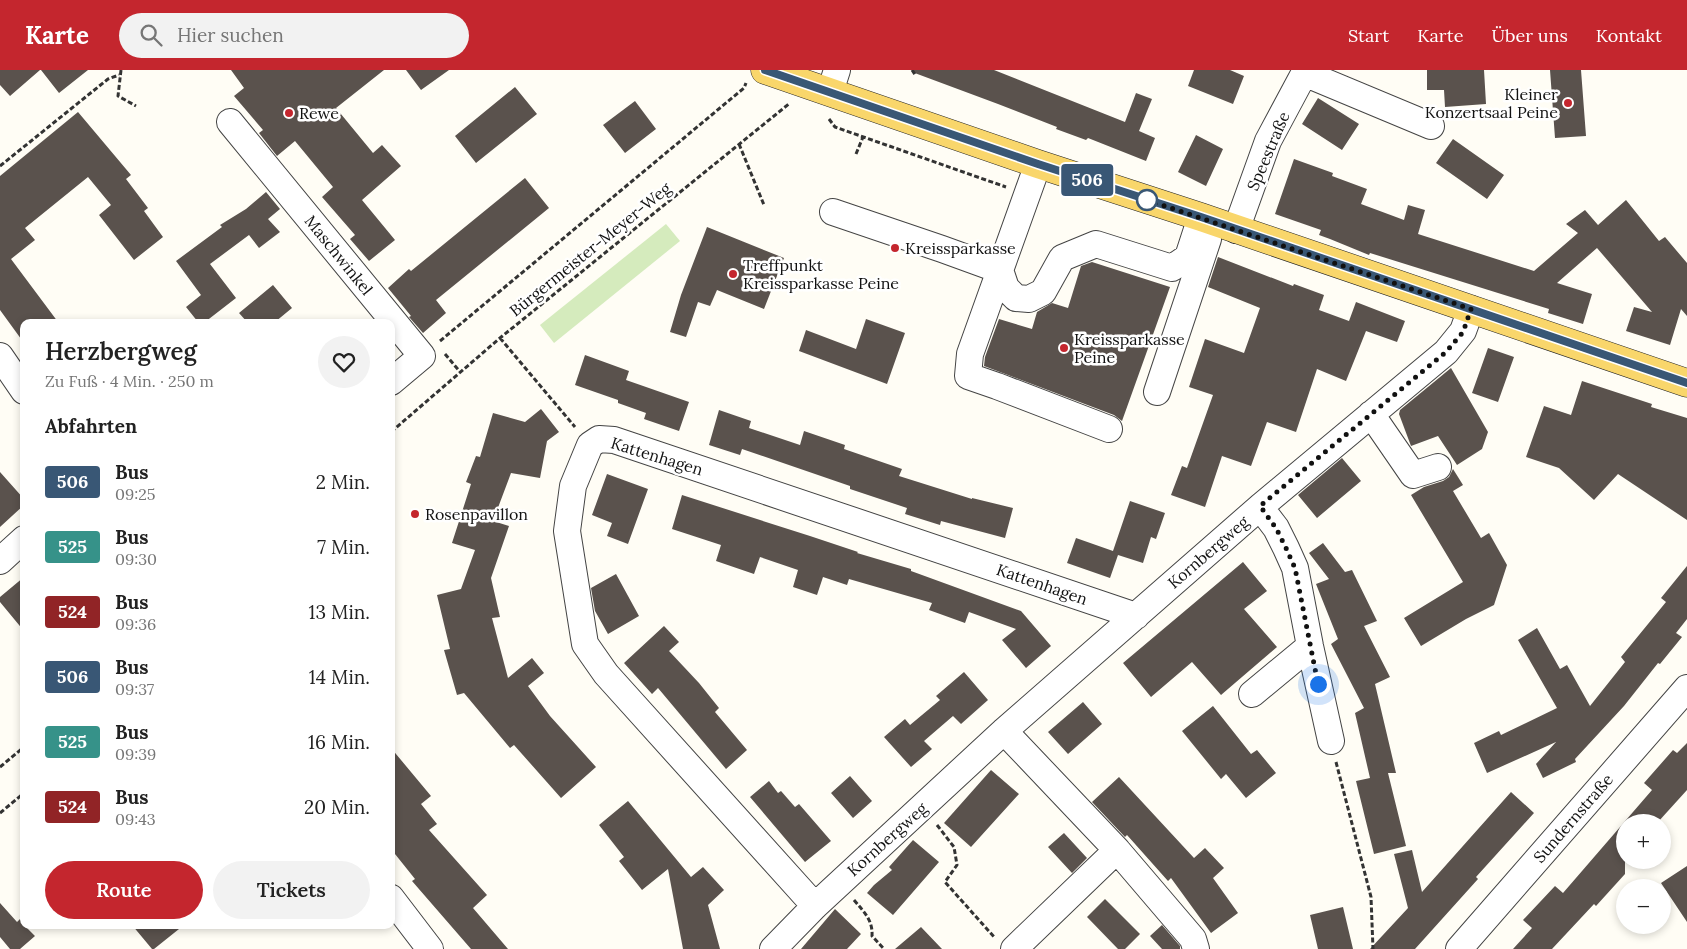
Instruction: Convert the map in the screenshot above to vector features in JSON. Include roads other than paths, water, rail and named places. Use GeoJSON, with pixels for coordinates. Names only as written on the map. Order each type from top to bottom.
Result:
{"type":"FeatureCollection","features":[{"type":"Feature","properties":{"kind":"main road"},"geometry":{"type":"LineString","coordinates":[[756,75],[796,97],[831,92],[1687,384]]}},
{"type":"Feature","properties":{"kind":"street","name":"Speestraße"},"geometry":{"type":"LineString","coordinates":[[1217,223],[1268,141],[1305,72],[1431,126]]}},
{"type":"Feature","properties":{"kind":"street","name":"Maschwinkel"},"geometry":{"type":"LineString","coordinates":[[230,122],[430,350],[395,379]]}},
{"type":"Feature","properties":{"kind":"street"},"geometry":{"type":"LineString","coordinates":[[1038,164],[970,354],[968,376],[1109,429]]}},
{"type":"Feature","properties":{"kind":"street"},"geometry":{"type":"LineString","coordinates":[[833,212],[1000,270]]}},
{"type":"Feature","properties":{"kind":"street"},"geometry":{"type":"LineString","coordinates":[[1000,270],[1006,288],[1016,298],[1029,299],[1043,292],[1062,258],[1096,244],[1172,268],[1188,257],[1217,223]]}},
{"type":"Feature","properties":{"kind":"street"},"geometry":{"type":"LineString","coordinates":[[1157,392],[1217,223]]}},
{"type":"Feature","properties":{"kind":"street","name":"Kornbergweg"},"geometry":{"type":"LineString","coordinates":[[773,949],[839,883],[1004,731],[1260,506],[1446,352],[1463,332],[1471,309]]}},
{"type":"Feature","properties":{"kind":"street"},"geometry":{"type":"LineString","coordinates":[[0,356],[20,385]]}},
{"type":"Feature","properties":{"kind":"street"},"geometry":{"type":"LineString","coordinates":[[1371,414],[1413,475],[1438,467]]}},
{"type":"Feature","properties":{"kind":"street","name":"Kattenhagen"},"geometry":{"type":"LineString","coordinates":[[815,906],[606,674],[585,644],[567,531],[573,486],[590,445],[599,438],[614,440],[1136,616]]}},
{"type":"Feature","properties":{"kind":"street"},"geometry":{"type":"LineString","coordinates":[[1260,506],[1276,528],[1295,568],[1331,740]]}},
{"type":"Feature","properties":{"kind":"street"},"geometry":{"type":"LineString","coordinates":[[0,561],[20,543]]}},
{"type":"Feature","properties":{"kind":"street"},"geometry":{"type":"LineString","coordinates":[[1252,694],[1310,646]]}},
{"type":"Feature","properties":{"kind":"street","name":"Sundernstraße"},"geometry":{"type":"LineString","coordinates":[[1460,949],[1687,688]]}},
{"type":"Feature","properties":{"kind":"street"},"geometry":{"type":"LineString","coordinates":[[1004,731],[1117,850],[1193,938],[1196,949]]}},
{"type":"Feature","properties":{"kind":"street"},"geometry":{"type":"LineString","coordinates":[[1007,946],[1117,850]]}},
{"type":"Feature","properties":{"kind":"street"},"geometry":{"type":"LineString","coordinates":[[395,903],[430,949]]}},
{"type":"Feature","properties":{"kind":"place","name":"Kleiner Konzertsaal Peine"},"geometry":{"type":"Point","coordinates":[1568,103]}},
{"type":"Feature","properties":{"kind":"place","name":"Rewe"},"geometry":{"type":"Point","coordinates":[289,113]}},
{"type":"Feature","properties":{"kind":"place","name":"Kreissparkasse"},"geometry":{"type":"Point","coordinates":[895,248]}},
{"type":"Feature","properties":{"kind":"place","name":"Treffpunkt Kreissparkasse Peine"},"geometry":{"type":"Point","coordinates":[733,274]}},
{"type":"Feature","properties":{"kind":"place","name":"Kreissparkasse Peine"},"geometry":{"type":"Point","coordinates":[1064,348]}},
{"type":"Feature","properties":{"kind":"place","name":"Rosenpavillon"},"geometry":{"type":"Point","coordinates":[415,514]}}]}
